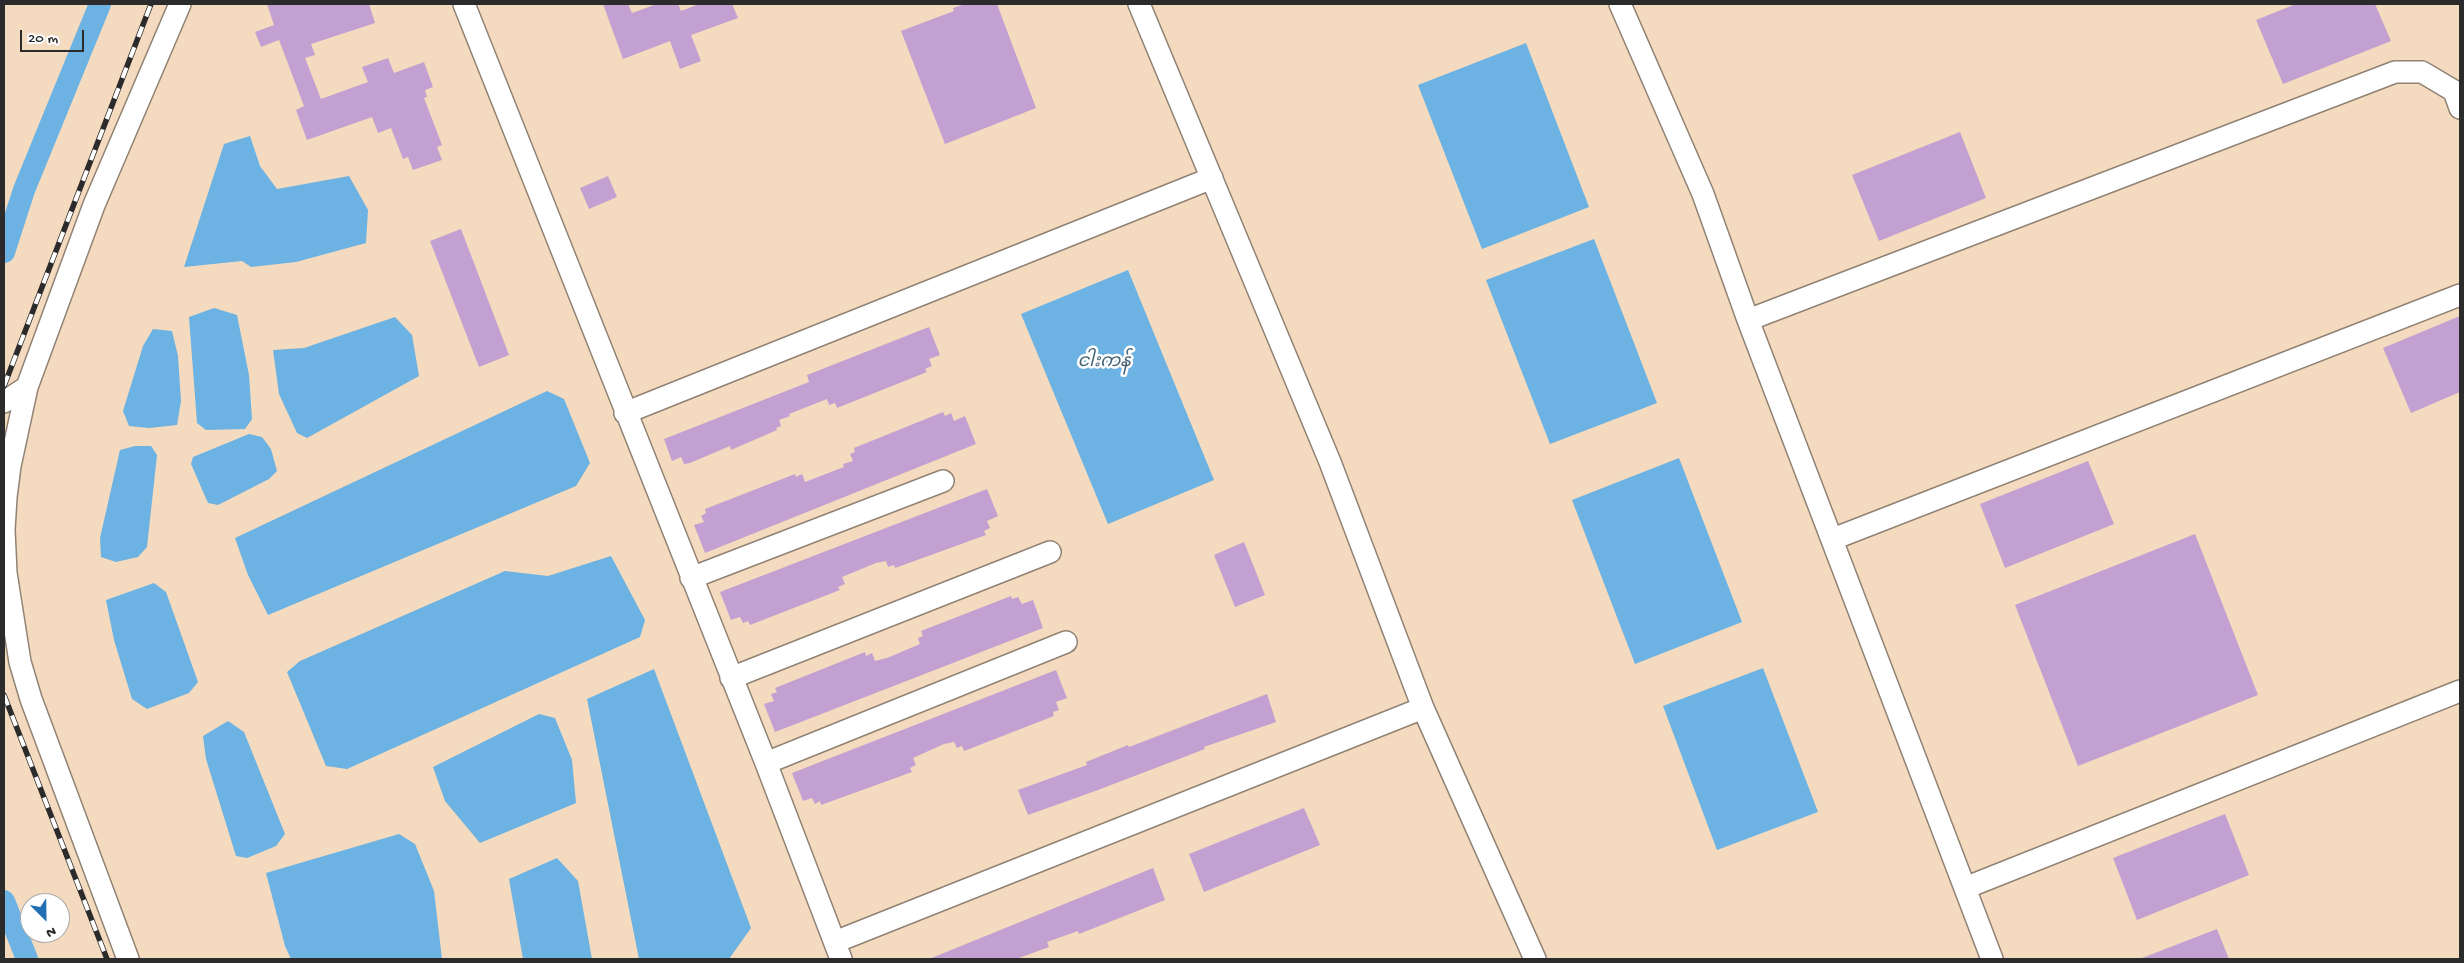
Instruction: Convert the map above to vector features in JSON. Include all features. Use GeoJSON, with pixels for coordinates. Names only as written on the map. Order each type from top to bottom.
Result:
{"type":"FeatureCollection","features":[{"type":"Feature","properties":{"kind":"street"},"geometry":{"type":"LineString","coordinates":[[128,959],[31,699],[15,637],[6,573],[4,522],[10,466],[27,387],[94,206],[180,4]]}},
{"type":"Feature","properties":{"kind":"street"},"geometry":{"type":"LineString","coordinates":[[464,4],[625,413],[766,763],[838,950],[1423,708]]}},
{"type":"Feature","properties":{"kind":"street"},"geometry":{"type":"LineString","coordinates":[[1139,4],[1330,462],[1423,708],[1528,957]]}},
{"type":"Feature","properties":{"kind":"street"},"geometry":{"type":"LineString","coordinates":[[1620,4],[1703,194],[1748,320],[1992,959]]}},
{"type":"Feature","properties":{"kind":"street"},"geometry":{"type":"LineString","coordinates":[[1748,320],[2395,72],[2422,72],[2454,91],[2460,108]]}},
{"type":"Feature","properties":{"kind":"street"},"geometry":{"type":"LineString","coordinates":[[625,413],[1212,178]]}},
{"type":"Feature","properties":{"kind":"street"},"geometry":{"type":"LineString","coordinates":[[1833,539],[2460,294]]}},
{"type":"Feature","properties":{"kind":"street"},"geometry":{"type":"LineString","coordinates":[[4,402],[27,387]]}},
{"type":"Feature","properties":{"kind":"street"},"geometry":{"type":"LineString","coordinates":[[691,578],[943,481]]}},
{"type":"Feature","properties":{"kind":"street"},"geometry":{"type":"LineString","coordinates":[[732,678],[1050,552]]}},
{"type":"Feature","properties":{"kind":"street"},"geometry":{"type":"LineString","coordinates":[[766,763],[1066,642]]}},
{"type":"Feature","properties":{"kind":"street"},"geometry":{"type":"LineString","coordinates":[[1965,888],[2460,691]]}},
{"type":"Feature","properties":{"kind":"water"},"geometry":{"type":"Polygon","coordinates":[[[1526,43],[1589,207],[1482,249],[1418,85],[1526,43]]]}},
{"type":"Feature","properties":{"kind":"water"},"geometry":{"type":"Polygon","coordinates":[[[250,136],[260,166],[277,189],[349,176],[368,210],[366,243],[296,262],[251,267],[242,261],[184,267],[224,144],[250,136]]]}},
{"type":"Feature","properties":{"kind":"water"},"geometry":{"type":"Polygon","coordinates":[[[1594,239],[1657,403],[1550,444],[1486,280],[1594,239]]]}},
{"type":"Feature","properties":{"kind":"water","name":"ငါးကန်"},"geometry":{"type":"Polygon","coordinates":[[[1128,270],[1214,480],[1108,524],[1021,314],[1128,270]]]}},
{"type":"Feature","properties":{"kind":"water"},"geometry":{"type":"Polygon","coordinates":[[[214,308],[237,315],[249,375],[252,419],[245,429],[206,430],[197,423],[189,317],[214,308]]]}},
{"type":"Feature","properties":{"kind":"water"},"geometry":{"type":"Polygon","coordinates":[[[395,317],[412,335],[419,376],[307,438],[297,433],[279,394],[273,350],[304,348],[395,317]]]}},
{"type":"Feature","properties":{"kind":"water"},"geometry":{"type":"Polygon","coordinates":[[[153,329],[172,331],[178,356],[181,401],[177,425],[149,428],[129,426],[123,411],[143,346],[153,329]]]}},
{"type":"Feature","properties":{"kind":"water"},"geometry":{"type":"Polygon","coordinates":[[[547,391],[564,399],[590,463],[576,486],[268,615],[248,575],[235,538],[547,391]]]}},
{"type":"Feature","properties":{"kind":"water"},"geometry":{"type":"Polygon","coordinates":[[[249,434],[262,437],[271,449],[277,471],[269,479],[218,505],[208,503],[191,464],[193,457],[249,434]]]}},
{"type":"Feature","properties":{"kind":"water"},"geometry":{"type":"Polygon","coordinates":[[[135,446],[151,446],[157,455],[147,547],[138,557],[116,562],[101,557],[100,538],[120,450],[135,446]]]}},
{"type":"Feature","properties":{"kind":"water"},"geometry":{"type":"Polygon","coordinates":[[[1679,458],[1742,622],[1635,664],[1572,500],[1679,458]]]}},
{"type":"Feature","properties":{"kind":"water"},"geometry":{"type":"Polygon","coordinates":[[[611,556],[645,620],[640,637],[347,769],[326,766],[287,672],[300,661],[505,571],[548,576],[611,556]]]}},
{"type":"Feature","properties":{"kind":"water"},"geometry":{"type":"Polygon","coordinates":[[[154,583],[166,592],[198,682],[189,693],[147,709],[132,699],[114,640],[106,600],[154,583]]]}},
{"type":"Feature","properties":{"kind":"water"},"geometry":{"type":"Polygon","coordinates":[[[1763,668],[1818,812],[1717,850],[1663,706],[1763,668]]]}},
{"type":"Feature","properties":{"kind":"water"},"geometry":{"type":"Polygon","coordinates":[[[654,669],[751,928],[729,959],[639,959],[587,699],[654,669]]]}},
{"type":"Feature","properties":{"kind":"water"},"geometry":{"type":"Polygon","coordinates":[[[539,714],[555,718],[572,760],[576,803],[480,843],[445,801],[433,767],[539,714]]]}},
{"type":"Feature","properties":{"kind":"water"},"geometry":{"type":"Polygon","coordinates":[[[228,721],[244,732],[285,834],[276,846],[247,858],[236,856],[206,759],[203,736],[228,721]]]}},
{"type":"Feature","properties":{"kind":"water"},"geometry":{"type":"Polygon","coordinates":[[[399,834],[415,844],[434,891],[442,959],[291,959],[285,946],[266,873],[399,834]]]}},
{"type":"Feature","properties":{"kind":"water"},"geometry":{"type":"Polygon","coordinates":[[[557,858],[578,881],[592,959],[523,959],[509,879],[557,858]]]}},
{"type":"Feature","properties":{"kind":"building"},"geometry":{"type":"Polygon","coordinates":[[[267,4],[369,4],[375,23],[311,44],[315,55],[305,58],[321,99],[368,82],[362,67],[388,58],[394,73],[424,62],[433,87],[425,90],[427,97],[424,98],[442,145],[437,147],[442,160],[413,170],[408,157],[403,159],[391,128],[378,133],[372,117],[307,140],[296,110],[304,106],[279,40],[261,47],[255,32],[274,25],[267,4]]]}},
{"type":"Feature","properties":{"kind":"building"},"geometry":{"type":"Polygon","coordinates":[[[603,4],[628,4],[632,13],[657,4],[678,4],[681,11],[699,4],[732,4],[738,18],[691,35],[701,61],[680,69],[670,41],[623,59],[603,4]]]}},
{"type":"Feature","properties":{"kind":"building"},"geometry":{"type":"Polygon","coordinates":[[[965,4],[997,4],[1036,108],[945,144],[901,31],[954,11],[953,8],[965,4]]]}},
{"type":"Feature","properties":{"kind":"building"},"geometry":{"type":"Polygon","coordinates":[[[2296,4],[2375,4],[2391,41],[2283,84],[2256,20],[2296,4]]]}},
{"type":"Feature","properties":{"kind":"building"},"geometry":{"type":"Polygon","coordinates":[[[1960,132],[1986,198],[1879,241],[1852,175],[1960,132]]]}},
{"type":"Feature","properties":{"kind":"building"},"geometry":{"type":"Polygon","coordinates":[[[608,176],[617,197],[589,209],[580,188],[608,176]]]}},
{"type":"Feature","properties":{"kind":"building"},"geometry":{"type":"Polygon","coordinates":[[[461,229],[509,355],[479,367],[430,241],[461,229]]]}},
{"type":"Feature","properties":{"kind":"building"},"geometry":{"type":"Polygon","coordinates":[[[2460,316],[2460,392],[2411,413],[2383,348],[2460,316]]]}},
{"type":"Feature","properties":{"kind":"building"},"geometry":{"type":"Polygon","coordinates":[[[929,327],[940,355],[929,359],[932,366],[925,369],[927,372],[837,408],[835,403],[829,405],[827,399],[789,414],[790,416],[779,420],[781,426],[776,428],[777,430],[731,450],[730,446],[690,463],[684,464],[681,457],[672,461],[664,439],[809,382],[807,375],[929,327]]]}},
{"type":"Feature","properties":{"kind":"building"},"geometry":{"type":"Polygon","coordinates":[[[943,412],[945,416],[951,413],[954,421],[965,416],[976,444],[705,553],[694,525],[704,522],[701,516],[706,513],[705,509],[795,474],[796,477],[802,474],[805,482],[844,467],[843,464],[853,461],[850,454],[855,452],[854,448],[943,412]]]}},
{"type":"Feature","properties":{"kind":"building"},"geometry":{"type":"Polygon","coordinates":[[[2088,461],[2114,524],[2005,568],[1980,504],[2088,461]]]}},
{"type":"Feature","properties":{"kind":"building"},"geometry":{"type":"Polygon","coordinates":[[[987,489],[998,516],[987,521],[990,528],[984,531],[986,535],[895,568],[894,565],[888,567],[886,561],[876,563],[842,577],[845,584],[838,587],[840,590],[750,625],[748,621],[743,623],[740,617],[731,620],[720,592],[987,489]]]}},
{"type":"Feature","properties":{"kind":"building"},"geometry":{"type":"Polygon","coordinates":[[[2195,534],[2258,695],[2078,766],[2015,605],[2195,534]]]}},
{"type":"Feature","properties":{"kind":"building"},"geometry":{"type":"Polygon","coordinates":[[[1244,542],[1265,595],[1235,607],[1214,555],[1244,542]]]}},
{"type":"Feature","properties":{"kind":"building"},"geometry":{"type":"Polygon","coordinates":[[[1011,596],[1012,599],[1018,597],[1022,604],[1033,600],[1043,628],[775,732],[764,704],[774,701],[771,694],[777,692],[775,688],[865,652],[866,656],[872,653],[875,661],[887,658],[920,644],[918,638],[923,636],[921,631],[1011,596]]]}},
{"type":"Feature","properties":{"kind":"building"},"geometry":{"type":"Polygon","coordinates":[[[1056,670],[1067,698],[1056,702],[1059,710],[1053,712],[1054,716],[964,751],[962,746],[957,748],[954,742],[944,744],[913,758],[916,765],[910,768],[912,772],[821,805],[820,801],[815,804],[812,798],[803,801],[792,773],[1056,670]]]}},
{"type":"Feature","properties":{"kind":"building"},"geometry":{"type":"Polygon","coordinates":[[[1267,694],[1276,722],[1204,747],[1205,749],[1028,815],[1018,790],[1087,765],[1086,762],[1128,745],[1129,747],[1267,694]]]}},
{"type":"Feature","properties":{"kind":"building"},"geometry":{"type":"Polygon","coordinates":[[[1304,808],[1320,845],[1204,892],[1189,854],[1304,808]]]}},
{"type":"Feature","properties":{"kind":"building"},"geometry":{"type":"Polygon","coordinates":[[[2225,814],[2249,875],[2137,920],[2113,858],[2225,814]]]}},
{"type":"Feature","properties":{"kind":"building"},"geometry":{"type":"Polygon","coordinates":[[[1153,868],[1165,900],[1079,934],[1078,931],[1047,942],[1049,947],[1016,959],[929,959],[1153,868]]]}},
{"type":"Feature","properties":{"kind":"building"},"geometry":{"type":"Polygon","coordinates":[[[2217,929],[2229,959],[2142,959],[2142,958],[2217,929]]]}},
{"type":"Feature","properties":{"kind":"waterway"},"geometry":{"type":"LineString","coordinates":[[4,252],[24,190],[100,4]]}},
{"type":"Feature","properties":{"kind":"waterway"},"geometry":{"type":"LineString","coordinates":[[4,901],[27,959]]}},
{"type":"Feature","properties":{"kind":"railway"},"geometry":{"type":"LineString","coordinates":[[4,386],[151,4]]}},
{"type":"Feature","properties":{"kind":"railway"},"geometry":{"type":"LineString","coordinates":[[4,695],[107,959]]}}]}
